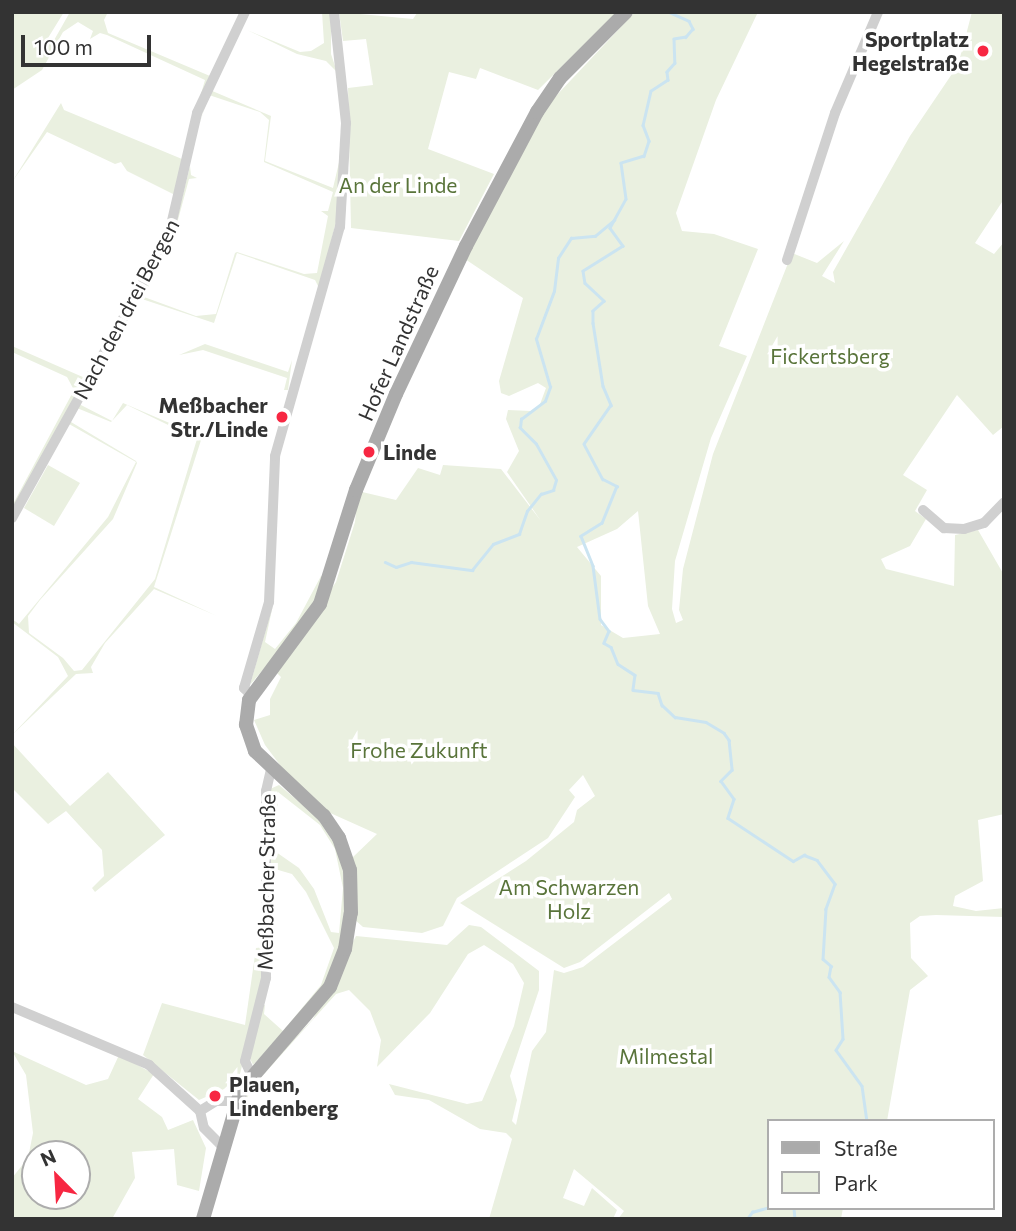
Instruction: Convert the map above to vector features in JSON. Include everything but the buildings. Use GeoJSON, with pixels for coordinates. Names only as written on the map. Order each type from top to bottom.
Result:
{"type":"FeatureCollection","features":[{"type":"Feature","properties":{"kind":"main road","name":"Hofer Landstraße"},"geometry":{"type":"LineString","coordinates":[[251,695],[320,604],[356,490],[397,394],[466,246],[537,112],[560,78],[626,12]]}},
{"type":"Feature","properties":{"kind":"main road"},"geometry":{"type":"LineString","coordinates":[[203,1219],[236,1101],[251,1074],[303,1023],[330,988],[345,949],[351,913],[350,870],[340,838],[324,816],[271,770],[255,751],[246,725],[251,695]]}},
{"type":"Feature","properties":{"kind":"street","name":"Nach den drei Bergen"},"geometry":{"type":"LineString","coordinates":[[12,518],[38,478],[118,322],[168,238],[197,113],[245,12]]}},
{"type":"Feature","properties":{"kind":"street"},"geometry":{"type":"LineString","coordinates":[[251,695],[244,688],[269,602],[275,456],[340,227],[346,123],[334,12]]}},
{"type":"Feature","properties":{"kind":"street"},"geometry":{"type":"LineString","coordinates":[[787,260],[835,113],[878,12]]}},
{"type":"Feature","properties":{"kind":"street"},"geometry":{"type":"LineString","coordinates":[[923,510],[944,528],[964,529],[984,523],[1004,502]]}},
{"type":"Feature","properties":{"kind":"street","name":"Meßbacher Straße"},"geometry":{"type":"LineString","coordinates":[[251,1074],[246,1061],[266,978],[266,792],[271,770]]}},
{"type":"Feature","properties":{"kind":"street"},"geometry":{"type":"LineString","coordinates":[[12,1007],[149,1065],[200,1111],[204,1128],[222,1146]]}},
{"type":"Feature","properties":{"kind":"street"},"geometry":{"type":"LineString","coordinates":[[200,1111],[216,1101],[236,1101]]}},
{"type":"Feature","properties":{"kind":"green space"},"geometry":{"type":"Polygon","coordinates":[[[12,12],[64,12],[48,38],[53,42],[70,12],[108,12],[104,20],[108,33],[210,76],[177,192],[173,194],[127,171],[121,162],[115,164],[47,132],[12,182],[61,103],[64,110],[182,159],[205,80],[107,35],[100,33],[90,39],[93,31],[78,22],[63,32],[42,70],[12,90],[12,12]]]}},
{"type":"Feature","properties":{"kind":"green space"},"geometry":{"type":"Polygon","coordinates":[[[322,12],[331,12],[331,54],[337,72],[326,61],[297,54],[247,30],[300,52],[311,51],[324,43],[322,12]]]}},
{"type":"Feature","properties":{"kind":"green space","name":"An der Linde"},"geometry":{"type":"Polygon","coordinates":[[[339,12],[413,19],[417,13],[380,12],[617,12],[538,90],[480,68],[476,79],[449,72],[428,149],[494,174],[459,241],[351,228],[348,88],[373,85],[366,39],[343,41],[339,12]]]}},
{"type":"Feature","properties":{"kind":"green space"},"geometry":{"type":"Polygon","coordinates":[[[635,12],[758,12],[716,100],[676,213],[682,231],[714,234],[758,249],[719,346],[747,356],[711,438],[675,561],[672,609],[676,623],[683,620],[679,610],[683,569],[713,454],[792,253],[817,263],[844,241],[822,276],[835,283],[833,272],[910,136],[958,65],[972,12],[1004,12],[1004,199],[975,243],[994,254],[1004,242],[1004,426],[993,435],[957,395],[903,475],[927,490],[915,511],[926,519],[910,546],[881,559],[886,569],[954,586],[955,535],[978,530],[1004,575],[1004,814],[978,820],[983,881],[955,896],[953,906],[976,911],[1004,908],[1004,917],[920,916],[910,923],[911,958],[928,976],[910,990],[887,1119],[768,1119],[768,1210],[843,1210],[841,1219],[618,1219],[624,1211],[574,1169],[563,1198],[584,1206],[592,1188],[617,1210],[613,1219],[489,1219],[512,1139],[506,1133],[480,1129],[429,1100],[395,1095],[389,1084],[467,1104],[482,1101],[514,1026],[524,983],[513,964],[484,945],[468,954],[430,1013],[377,1067],[381,1040],[370,1011],[349,990],[336,994],[255,1084],[244,1103],[207,1219],[247,1088],[313,1019],[356,936],[447,945],[469,925],[481,927],[539,971],[539,990],[510,1076],[517,1100],[512,1121],[516,1125],[532,1051],[546,1032],[554,970],[564,973],[583,967],[672,899],[669,893],[580,962],[564,968],[460,903],[526,861],[574,822],[577,810],[595,796],[583,775],[569,790],[575,797],[548,838],[457,898],[443,926],[422,933],[363,927],[354,919],[353,857],[377,834],[328,812],[289,777],[265,745],[254,720],[270,715],[270,699],[281,677],[276,672],[336,582],[355,522],[358,491],[396,500],[418,468],[440,475],[443,465],[501,469],[541,521],[507,472],[519,451],[506,419],[508,410],[531,411],[539,407],[546,388],[538,383],[509,396],[501,393],[499,381],[523,298],[465,259],[539,114],[635,12]],[[638,511],[617,529],[577,547],[601,576],[601,625],[623,638],[660,634],[648,606],[638,511]]]}},
{"type":"Feature","properties":{"kind":"green space"},"geometry":{"type":"Polygon","coordinates":[[[210,90],[271,116],[265,161],[333,188],[341,154],[338,214],[319,288],[315,280],[237,253],[214,323],[136,297],[176,223],[190,166],[191,175],[197,178],[189,179],[175,231],[144,297],[196,316],[216,314],[237,252],[304,274],[317,273],[328,216],[321,211],[328,211],[333,192],[264,162],[269,120],[260,112],[209,95],[197,131],[210,90]]]}},
{"type":"Feature","properties":{"kind":"green space"},"geometry":{"type":"Polygon","coordinates":[[[205,344],[288,372],[292,360],[288,390],[284,390],[287,378],[203,350],[179,355],[205,344]]]}},
{"type":"Feature","properties":{"kind":"green space"},"geometry":{"type":"Polygon","coordinates":[[[12,346],[85,378],[25,495],[12,506],[74,390],[67,377],[12,352],[12,346]]]}},
{"type":"Feature","properties":{"kind":"green space"},"geometry":{"type":"Polygon","coordinates":[[[123,403],[202,437],[154,587],[217,616],[154,589],[105,643],[91,667],[93,673],[76,674],[12,735],[68,676],[58,657],[12,622],[12,619],[19,624],[108,517],[136,462],[69,424],[71,422],[136,461],[137,463],[113,519],[28,616],[29,633],[63,658],[74,671],[82,670],[155,579],[197,439],[127,405],[112,421],[123,403]]]}},
{"type":"Feature","properties":{"kind":"green space"},"geometry":{"type":"Polygon","coordinates":[[[79,404],[111,422],[77,408],[79,404]]]}},
{"type":"Feature","properties":{"kind":"green space"},"geometry":{"type":"Polygon","coordinates":[[[48,465],[80,483],[54,526],[24,508],[48,465]]]}},
{"type":"Feature","properties":{"kind":"green space"},"geometry":{"type":"Polygon","coordinates":[[[328,575],[301,625],[250,685],[273,605],[265,642],[275,649],[296,623],[321,576],[328,575]]]}},
{"type":"Feature","properties":{"kind":"green space"},"geometry":{"type":"Polygon","coordinates":[[[12,743],[70,806],[108,772],[165,835],[95,892],[92,888],[104,876],[102,850],[66,811],[48,824],[12,788],[12,743]]]}},
{"type":"Feature","properties":{"kind":"green space"},"geometry":{"type":"Polygon","coordinates":[[[279,785],[316,816],[341,854],[346,899],[339,950],[319,995],[253,1065],[249,1056],[261,1006],[265,1005],[264,1014],[283,1031],[321,985],[334,948],[306,892],[292,874],[268,867],[270,789],[279,785]],[[278,792],[276,852],[299,868],[314,889],[331,932],[339,933],[343,888],[335,849],[320,825],[278,792]]]}},
{"type":"Feature","properties":{"kind":"green space"},"geometry":{"type":"Polygon","coordinates":[[[264,947],[264,977],[240,1074],[224,1089],[199,1100],[143,1055],[162,1003],[245,1025],[256,948],[264,947]]]}},
{"type":"Feature","properties":{"kind":"green space"},"geometry":{"type":"Polygon","coordinates":[[[12,1051],[86,1085],[108,1079],[119,1055],[154,1074],[138,1099],[162,1117],[168,1130],[193,1120],[206,1148],[199,1191],[177,1185],[174,1149],[132,1152],[135,1178],[112,1219],[12,1219],[12,1178],[21,1167],[21,1210],[91,1210],[91,1140],[32,1140],[26,1075],[12,1051]]]}},
{"type":"Feature","properties":{"kind":"waterway"},"geometry":{"type":"LineString","coordinates":[[669,12],[689,21],[693,29],[686,37],[674,39],[675,63],[667,72],[668,80],[651,91],[643,125],[649,141],[644,156],[621,163],[626,199],[610,228],[623,246],[583,271],[585,283],[604,301],[593,311],[593,323],[603,386],[611,405],[584,444],[603,479],[617,486],[602,523],[581,536],[593,566],[600,619],[609,631],[604,643],[611,647],[618,664],[635,675],[633,690],[658,693],[662,705],[675,717],[706,722],[724,733],[729,740],[732,770],[721,781],[734,799],[728,818],[793,861],[804,855],[817,860],[835,884],[826,909],[823,959],[831,966],[829,977],[840,992],[843,1039],[836,1050],[862,1086],[867,1119]]}},
{"type":"Feature","properties":{"kind":"waterway"},"geometry":{"type":"LineString","coordinates":[[385,562],[396,567],[411,562],[472,570],[493,544],[519,534],[527,511],[541,494],[553,490],[556,480],[536,444],[520,428],[521,419],[545,401],[550,387],[536,339],[554,291],[558,258],[571,238],[595,236],[614,220]]}},
{"type":"Feature","properties":{"kind":"waterway"},"geometry":{"type":"LineString","coordinates":[[747,1219],[752,1212],[768,1207]]}},
{"type":"Feature","properties":{"kind":"waterway"},"geometry":{"type":"LineString","coordinates":[[794,1210],[795,1219]]}},
{"type":"Feature","properties":{"kind":"place","name":"Sportplatz Hegelstraße"},"geometry":{"type":"Point","coordinates":[983,51]}},
{"type":"Feature","properties":{"kind":"place","name":"Meßbacher Str./Linde"},"geometry":{"type":"Point","coordinates":[282,417]}},
{"type":"Feature","properties":{"kind":"place","name":"Linde"},"geometry":{"type":"Point","coordinates":[369,452]}},
{"type":"Feature","properties":{"kind":"place","name":"Plauen, Lindenberg"},"geometry":{"type":"Point","coordinates":[215,1096]}},
{"type":"Feature","properties":{"kind":"park label","name":"Fickertsberg"},"geometry":{"type":"Point","coordinates":[830,356]}},
{"type":"Feature","properties":{"kind":"park label","name":"Frohe Zukunft"},"geometry":{"type":"Point","coordinates":[419,750]}},
{"type":"Feature","properties":{"kind":"park label","name":"Am Schwarzen Holz"},"geometry":{"type":"Point","coordinates":[569,899]}},
{"type":"Feature","properties":{"kind":"park label","name":"Milmestal"},"geometry":{"type":"Point","coordinates":[666,1056]}}]}
